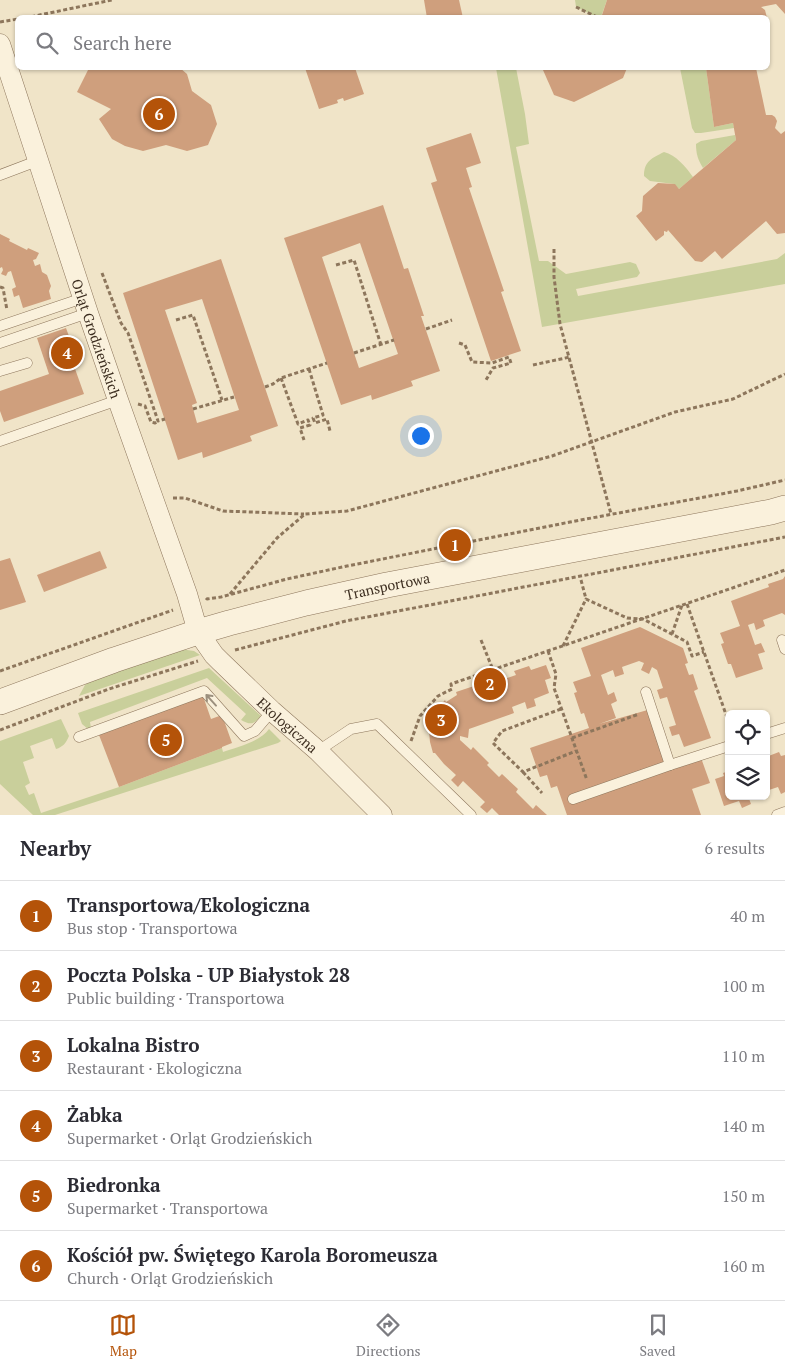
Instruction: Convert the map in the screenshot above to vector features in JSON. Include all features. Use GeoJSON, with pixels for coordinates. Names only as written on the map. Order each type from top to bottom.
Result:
{"type":"FeatureCollection","features":[{"type":"Feature","properties":{"kind":"street","name":"Orląt Grodzieńskich"},"geometry":{"type":"LineString","coordinates":[[0,44],[118,400],[150,489],[200,599],[198,632]]}},
{"type":"Feature","properties":{"kind":"street","name":"Transportowa"},"geometry":{"type":"LineString","coordinates":[[0,702],[114,660],[229,622],[387,584],[785,508]]}},
{"type":"Feature","properties":{"kind":"street","name":"Ekologiczna"},"geometry":{"type":"LineString","coordinates":[[198,632],[214,655],[272,711],[318,751],[382,815]]}},
{"type":"Feature","properties":{"kind":"lane"},"geometry":{"type":"LineString","coordinates":[[0,175],[38,161]]}},
{"type":"Feature","properties":{"kind":"lane"},"geometry":{"type":"LineString","coordinates":[[5,325],[86,305]]}},
{"type":"Feature","properties":{"kind":"lane"},"geometry":{"type":"LineString","coordinates":[[0,343],[86,305]]}},
{"type":"Feature","properties":{"kind":"lane"},"geometry":{"type":"LineString","coordinates":[[0,371],[27,363]]}},
{"type":"Feature","properties":{"kind":"lane"},"geometry":{"type":"LineString","coordinates":[[0,441],[118,400]]}},
{"type":"Feature","properties":{"kind":"lane"},"geometry":{"type":"LineString","coordinates":[[79,737],[204,691],[244,736],[255,731],[272,711]]}},
{"type":"Feature","properties":{"kind":"lane"},"geometry":{"type":"LineString","coordinates":[[646,692],[670,765]]}},
{"type":"Feature","properties":{"kind":"lane"},"geometry":{"type":"LineString","coordinates":[[318,751],[351,729],[377,724],[471,815]]}},
{"type":"Feature","properties":{"kind":"lane"},"geometry":{"type":"LineString","coordinates":[[770,733],[785,728]]}},
{"type":"Feature","properties":{"kind":"lane"},"geometry":{"type":"LineString","coordinates":[[573,799],[725,747]]}},
{"type":"Feature","properties":{"kind":"lane"},"geometry":{"type":"LineString","coordinates":[[777,815],[785,812]]}},
{"type":"Feature","properties":{"kind":"path"},"geometry":{"type":"LineString","coordinates":[[40,15],[112,0]]}},
{"type":"Feature","properties":{"kind":"path"},"geometry":{"type":"LineString","coordinates":[[576,7],[593,15]]}},
{"type":"Feature","properties":{"kind":"path"},"geometry":{"type":"LineString","coordinates":[[0,22],[15,20]]}},
{"type":"Feature","properties":{"kind":"path"},"geometry":{"type":"LineString","coordinates":[[554,249],[554,277],[560,324],[611,514]]}},
{"type":"Feature","properties":{"kind":"path"},"geometry":{"type":"LineString","coordinates":[[336,265],[354,260],[381,345]]}},
{"type":"Feature","properties":{"kind":"path"},"geometry":{"type":"LineString","coordinates":[[102,274],[121,323],[128,333],[158,421],[164,419]]}},
{"type":"Feature","properties":{"kind":"path"},"geometry":{"type":"LineString","coordinates":[[0,287],[2,288],[5,325]]}},
{"type":"Feature","properties":{"kind":"path"},"geometry":{"type":"LineString","coordinates":[[176,320],[193,316],[222,400]]}},
{"type":"Feature","properties":{"kind":"path"},"geometry":{"type":"LineString","coordinates":[[426,329],[452,320]]}},
{"type":"Feature","properties":{"kind":"path"},"geometry":{"type":"LineString","coordinates":[[354,353],[394,340]]}},
{"type":"Feature","properties":{"kind":"path"},"geometry":{"type":"LineString","coordinates":[[459,343],[465,345],[472,362],[492,363],[509,358],[511,362],[493,368],[486,380]]}},
{"type":"Feature","properties":{"kind":"path"},"geometry":{"type":"LineString","coordinates":[[533,365],[570,357]]}},
{"type":"Feature","properties":{"kind":"path"},"geometry":{"type":"LineString","coordinates":[[265,387],[281,378],[327,363]]}},
{"type":"Feature","properties":{"kind":"path"},"geometry":{"type":"LineString","coordinates":[[309,369],[323,415],[313,418],[315,423],[327,419],[330,431]]}},
{"type":"Feature","properties":{"kind":"path"},"geometry":{"type":"LineString","coordinates":[[169,498],[185,498],[223,511],[305,514],[347,511],[552,456],[675,412],[733,399],[785,374]]}},
{"type":"Feature","properties":{"kind":"path"},"geometry":{"type":"LineString","coordinates":[[281,378],[298,424],[308,420],[310,425],[300,428],[304,440]]}},
{"type":"Feature","properties":{"kind":"path"},"geometry":{"type":"LineString","coordinates":[[193,410],[234,397]]}},
{"type":"Feature","properties":{"kind":"path"},"geometry":{"type":"LineString","coordinates":[[0,671],[200,599],[221,598],[287,579],[347,566],[737,491],[785,480]]}},
{"type":"Feature","properties":{"kind":"path"},"geometry":{"type":"LineString","coordinates":[[230,595],[277,538],[305,514]]}},
{"type":"Feature","properties":{"kind":"path"},"geometry":{"type":"LineString","coordinates":[[0,730],[109,689],[214,655],[346,621],[785,537]]}},
{"type":"Feature","properties":{"kind":"path"},"geometry":{"type":"LineString","coordinates":[[407,753],[420,716],[438,696],[452,689],[451,684],[785,570]]}},
{"type":"Feature","properties":{"kind":"path"},"geometry":{"type":"LineString","coordinates":[[563,646],[586,599],[581,580]]}},
{"type":"Feature","properties":{"kind":"path"},"geometry":{"type":"LineString","coordinates":[[586,599],[627,618],[643,619],[687,642],[692,656],[704,652]]}},
{"type":"Feature","properties":{"kind":"path"},"geometry":{"type":"LineString","coordinates":[[687,604],[725,712]]}},
{"type":"Feature","properties":{"kind":"path"},"geometry":{"type":"LineString","coordinates":[[672,634],[682,606]]}},
{"type":"Feature","properties":{"kind":"path"},"geometry":{"type":"LineString","coordinates":[[481,640],[493,670]]}},
{"type":"Feature","properties":{"kind":"path"},"geometry":{"type":"LineString","coordinates":[[548,651],[556,674],[554,688],[591,793]]}},
{"type":"Feature","properties":{"kind":"path"},"geometry":{"type":"LineString","coordinates":[[572,738],[651,709]]}},
{"type":"Feature","properties":{"kind":"path"},"geometry":{"type":"LineString","coordinates":[[542,793],[494,743],[502,731],[561,710]]}},
{"type":"Feature","properties":{"kind":"path"},"geometry":{"type":"LineString","coordinates":[[523,772],[576,751]]}},
{"type":"Feature","properties":{"kind":"green space"},"geometry":{"type":"Polygon","coordinates":[[[575,0],[607,0],[602,15],[593,15],[576,7],[575,0]]]}},
{"type":"Feature","properties":{"kind":"green space"},"geometry":{"type":"Polygon","coordinates":[[[496,70],[516,70],[529,144],[516,147],[539,261],[548,261],[566,274],[630,262],[636,264],[640,273],[637,277],[576,289],[578,296],[777,259],[785,253],[785,284],[542,327],[496,70]]]}},
{"type":"Feature","properties":{"kind":"green space"},"geometry":{"type":"Polygon","coordinates":[[[680,70],[706,70],[714,127],[733,123],[734,128],[695,133],[692,128],[680,70]]]}},
{"type":"Feature","properties":{"kind":"green space"},"geometry":{"type":"Polygon","coordinates":[[[735,135],[736,140],[703,168],[696,151],[696,144],[701,141],[735,135]]]}},
{"type":"Feature","properties":{"kind":"green space"},"geometry":{"type":"Polygon","coordinates":[[[664,152],[684,165],[693,177],[679,189],[674,184],[650,181],[644,176],[647,163],[664,152]]]}},
{"type":"Feature","properties":{"kind":"green space"},"geometry":{"type":"Polygon","coordinates":[[[180,649],[194,651],[200,655],[79,696],[85,685],[93,679],[180,649]]]}},
{"type":"Feature","properties":{"kind":"green space"},"geometry":{"type":"Polygon","coordinates":[[[209,668],[261,716],[254,723],[247,723],[241,720],[246,714],[207,678],[90,722],[91,728],[88,729],[82,724],[78,713],[209,668]]]}},
{"type":"Feature","properties":{"kind":"green space"},"geometry":{"type":"Polygon","coordinates":[[[61,719],[69,736],[67,741],[56,749],[52,738],[30,746],[34,758],[23,762],[30,783],[25,786],[29,795],[34,793],[41,813],[119,787],[222,748],[223,752],[241,746],[254,741],[269,729],[281,741],[55,815],[33,815],[0,784],[0,741],[61,719]]]}},
{"type":"Feature","properties":{"kind":"building"},"geometry":{"type":"Polygon","coordinates":[[[424,0],[459,0],[462,15],[426,15],[424,0]]]}},
{"type":"Feature","properties":{"kind":"building"},"geometry":{"type":"Polygon","coordinates":[[[607,0],[785,0],[785,14],[776,4],[761,7],[765,10],[766,15],[602,15],[607,0]]]}},
{"type":"Feature","properties":{"kind":"building"},"geometry":{"type":"Polygon","coordinates":[[[88,70],[182,70],[187,74],[192,91],[211,105],[217,124],[208,145],[187,151],[166,145],[143,151],[125,146],[112,139],[99,119],[111,109],[77,92],[88,70]]]}},
{"type":"Feature","properties":{"kind":"building"},"geometry":{"type":"Polygon","coordinates":[[[306,70],[356,70],[364,94],[344,101],[343,98],[337,100],[338,103],[319,109],[306,70]]]}},
{"type":"Feature","properties":{"kind":"building"},"geometry":{"type":"Polygon","coordinates":[[[543,70],[626,70],[623,78],[574,102],[554,95],[543,70]]]}},
{"type":"Feature","properties":{"kind":"building"},"geometry":{"type":"Polygon","coordinates":[[[706,70],[756,70],[766,115],[775,117],[777,121],[775,128],[781,134],[785,131],[785,233],[777,234],[766,221],[722,259],[715,251],[702,262],[695,261],[668,230],[667,232],[664,231],[664,235],[656,241],[636,216],[642,211],[643,196],[658,183],[675,184],[679,189],[736,140],[733,123],[714,127],[706,70]]]}},
{"type":"Feature","properties":{"kind":"building"},"geometry":{"type":"Polygon","coordinates":[[[471,133],[481,163],[466,168],[472,187],[469,188],[504,291],[501,292],[521,351],[491,361],[431,183],[437,181],[426,148],[471,133]]]}},
{"type":"Feature","properties":{"kind":"building"},"geometry":{"type":"Polygon","coordinates":[[[383,205],[404,269],[408,268],[424,316],[421,316],[440,371],[411,381],[413,386],[372,400],[371,395],[341,405],[284,238],[383,205]],[[360,243],[322,257],[359,368],[398,354],[360,243]]]}},
{"type":"Feature","properties":{"kind":"building"},"geometry":{"type":"Polygon","coordinates":[[[0,234],[27,250],[28,248],[39,253],[36,259],[33,260],[35,266],[40,264],[42,272],[47,275],[51,286],[49,291],[51,299],[23,308],[19,295],[14,297],[12,289],[16,287],[11,271],[6,276],[1,274],[3,270],[2,267],[0,268],[0,234]]]}},
{"type":"Feature","properties":{"kind":"building"},"geometry":{"type":"Polygon","coordinates":[[[221,259],[278,426],[250,436],[252,441],[203,458],[202,452],[178,460],[123,293],[221,259]],[[202,299],[165,310],[197,403],[192,405],[197,423],[239,410],[202,299]]]}},
{"type":"Feature","properties":{"kind":"building"},"geometry":{"type":"Polygon","coordinates":[[[66,328],[79,364],[74,366],[84,394],[4,422],[0,411],[0,391],[49,374],[37,338],[66,328]]]}},
{"type":"Feature","properties":{"kind":"building"},"geometry":{"type":"Polygon","coordinates":[[[100,551],[107,568],[44,592],[37,575],[100,551]]]}},
{"type":"Feature","properties":{"kind":"building"},"geometry":{"type":"Polygon","coordinates":[[[10,558],[26,602],[0,610],[0,561],[10,558]]]}},
{"type":"Feature","properties":{"kind":"building"},"geometry":{"type":"Polygon","coordinates":[[[785,576],[785,615],[782,613],[763,620],[765,626],[756,630],[754,623],[748,625],[755,645],[761,643],[765,652],[758,654],[763,669],[736,678],[731,664],[728,664],[721,644],[724,643],[720,633],[740,626],[731,601],[769,587],[768,584],[783,579],[785,576]]]}},
{"type":"Feature","properties":{"kind":"building"},"geometry":{"type":"Polygon","coordinates":[[[640,627],[683,648],[688,663],[685,664],[689,675],[693,674],[698,689],[694,691],[711,738],[684,747],[679,734],[672,736],[669,727],[676,725],[667,697],[660,699],[657,690],[663,688],[657,670],[652,667],[649,674],[641,670],[644,663],[639,661],[622,667],[624,674],[615,677],[613,670],[601,675],[608,695],[614,692],[617,701],[611,704],[616,718],[599,724],[651,709],[655,705],[675,764],[700,755],[710,783],[692,789],[701,815],[567,815],[557,786],[551,788],[547,775],[540,777],[530,748],[589,728],[584,713],[581,714],[574,693],[577,692],[573,682],[591,676],[581,648],[640,627]]]}},
{"type":"Feature","properties":{"kind":"building"},"geometry":{"type":"Polygon","coordinates":[[[546,665],[551,678],[545,680],[549,693],[534,699],[536,706],[527,709],[525,702],[512,707],[514,713],[469,729],[468,738],[460,736],[460,740],[471,750],[473,747],[489,763],[487,765],[499,777],[502,774],[518,789],[516,792],[533,809],[536,805],[547,815],[499,815],[492,808],[487,813],[480,807],[485,802],[463,781],[458,787],[451,780],[456,775],[433,753],[429,731],[431,719],[445,700],[446,702],[457,695],[456,692],[492,680],[493,683],[516,675],[514,671],[529,666],[531,670],[546,665]]]}},
{"type":"Feature","properties":{"kind":"building"},"geometry":{"type":"Polygon","coordinates":[[[203,696],[211,719],[222,715],[232,743],[119,787],[99,735],[203,696]]]}},
{"type":"Feature","properties":{"kind":"building"},"geometry":{"type":"Polygon","coordinates":[[[779,752],[781,756],[785,755],[785,792],[781,794],[778,787],[770,790],[770,755],[779,752]]]}},
{"type":"Feature","properties":{"kind":"building"},"geometry":{"type":"Polygon","coordinates":[[[725,772],[725,800],[750,800],[751,804],[742,808],[739,801],[724,806],[715,779],[724,776],[723,773],[725,772]]]}},
{"type":"Feature","properties":{"kind":"place","name":"Kościół pw. Świętego Karola Boromeusza"},"geometry":{"type":"Point","coordinates":[159,114]}},
{"type":"Feature","properties":{"kind":"place","name":"Żabka"},"geometry":{"type":"Point","coordinates":[67,353]}},
{"type":"Feature","properties":{"kind":"place","name":"Transportowa/Ekologiczna"},"geometry":{"type":"Point","coordinates":[455,545]}},
{"type":"Feature","properties":{"kind":"place","name":"Poczta Polska - UP Białystok 28"},"geometry":{"type":"Point","coordinates":[490,684]}},
{"type":"Feature","properties":{"kind":"place","name":"Lokalna Bistro"},"geometry":{"type":"Point","coordinates":[441,720]}},
{"type":"Feature","properties":{"kind":"place","name":"Biedronka"},"geometry":{"type":"Point","coordinates":[166,740]}}]}
